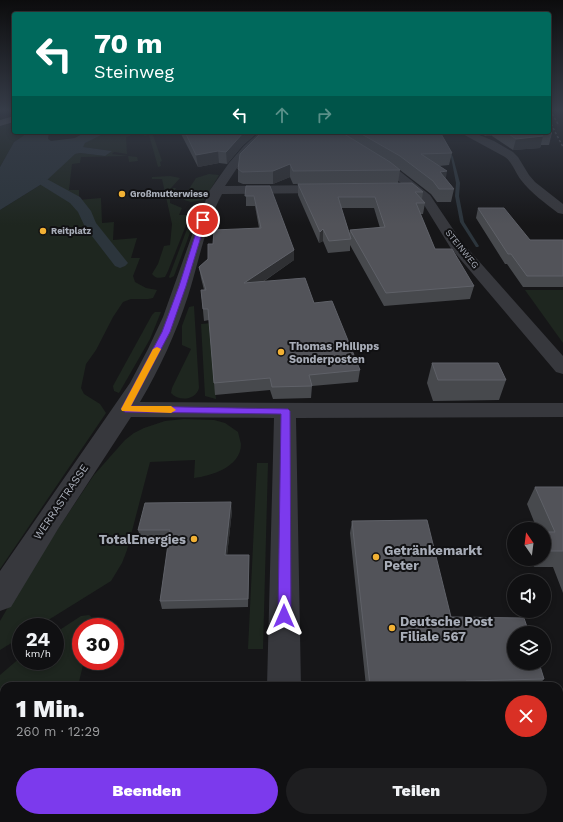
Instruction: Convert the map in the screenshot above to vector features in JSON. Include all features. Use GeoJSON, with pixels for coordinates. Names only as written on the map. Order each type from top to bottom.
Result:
{"type":"FeatureCollection","features":[{"type":"Feature","properties":{"kind":"street","name":"WERRASTRASSE"},"geometry":{"type":"LineString","coordinates":[[0,598],[49,519],[125,409],[166,332],[198,233],[216,190],[228,171],[248,148]]}},
{"type":"Feature","properties":{"kind":"street","name":"STEINWEG"},"geometry":{"type":"LineString","coordinates":[[358,148],[378,160],[415,188],[432,206],[455,244],[563,368]]}},
{"type":"Feature","properties":{"kind":"street"},"geometry":{"type":"LineString","coordinates":[[497,148],[515,160],[530,183],[563,210]]}},
{"type":"Feature","properties":{"kind":"street"},"geometry":{"type":"LineString","coordinates":[[395,188],[415,188]]}},
{"type":"Feature","properties":{"kind":"street"},"geometry":{"type":"LineString","coordinates":[[216,190],[341,189]]}},
{"type":"Feature","properties":{"kind":"street"},"geometry":{"type":"LineString","coordinates":[[125,409],[285,411],[563,410]]}},
{"type":"Feature","properties":{"kind":"street"},"geometry":{"type":"LineString","coordinates":[[284,682],[285,411]]}},
{"type":"Feature","properties":{"kind":"shaded area"},"geometry":{"type":"Polygon","coordinates":[[[0,148],[10,148],[0,167],[0,148]]]}},
{"type":"Feature","properties":{"kind":"shaded area"},"geometry":{"type":"Polygon","coordinates":[[[10,148],[93,148],[112,151],[105,156],[80,153],[75,154],[45,182],[0,210],[0,167],[10,148]]]}},
{"type":"Feature","properties":{"kind":"shaded area","name":"Großmutterwiese"},"geometry":{"type":"Polygon","coordinates":[[[92,148],[127,148],[127,154],[114,152],[112,154],[137,157],[138,161],[129,162],[128,156],[81,157],[80,163],[72,164],[69,190],[79,190],[79,200],[101,198],[102,223],[114,222],[113,240],[137,238],[131,258],[140,258],[133,276],[135,282],[146,288],[157,290],[153,298],[131,299],[123,302],[113,317],[96,350],[86,364],[81,388],[84,394],[100,404],[106,413],[0,569],[0,210],[45,182],[74,154],[80,153],[105,156],[111,151],[92,148]]]}},
{"type":"Feature","properties":{"kind":"shaded area"},"geometry":{"type":"Polygon","coordinates":[[[153,148],[158,148],[162,161],[160,162],[161,166],[158,167],[153,148]]]}},
{"type":"Feature","properties":{"kind":"shaded area"},"geometry":{"type":"Polygon","coordinates":[[[209,174],[219,175],[204,200],[191,202],[184,200],[184,197],[196,178],[209,174]]]}},
{"type":"Feature","properties":{"kind":"shaded area"},"geometry":{"type":"Polygon","coordinates":[[[170,176],[180,178],[171,188],[176,188],[170,199],[170,203],[182,208],[179,215],[190,215],[165,277],[158,278],[152,274],[158,264],[164,246],[170,245],[172,224],[162,179],[152,179],[152,177],[170,176]]]}},
{"type":"Feature","properties":{"kind":"shaded area"},"geometry":{"type":"Polygon","coordinates":[[[193,213],[197,214],[174,276],[170,278],[169,277],[193,213]]]}},
{"type":"Feature","properties":{"kind":"shaded area"},"geometry":{"type":"Polygon","coordinates":[[[525,290],[563,290],[563,343],[525,290]]]}},
{"type":"Feature","properties":{"kind":"shaded area"},"geometry":{"type":"Polygon","coordinates":[[[194,306],[199,388],[194,395],[183,399],[174,396],[171,393],[191,349],[182,345],[182,326],[189,307],[194,306]]]}},
{"type":"Feature","properties":{"kind":"shaded area"},"geometry":{"type":"Polygon","coordinates":[[[155,312],[161,312],[150,339],[119,393],[114,391],[113,386],[155,312]]]}},
{"type":"Feature","properties":{"kind":"shaded area"},"geometry":{"type":"Polygon","coordinates":[[[264,318],[210,329],[216,399],[205,396],[201,324],[264,318]]]}},
{"type":"Feature","properties":{"kind":"shaded area"},"geometry":{"type":"Polygon","coordinates":[[[184,419],[214,420],[225,423],[238,432],[241,444],[240,452],[236,459],[224,469],[209,475],[194,478],[195,460],[150,462],[127,550],[122,563],[111,581],[51,618],[12,618],[12,643],[0,650],[0,621],[25,578],[94,475],[125,440],[134,433],[165,421],[184,419]]]}},
{"type":"Feature","properties":{"kind":"shaded area"},"geometry":{"type":"Polygon","coordinates":[[[257,463],[268,463],[263,649],[248,649],[257,463]]]}},
{"type":"Feature","properties":{"kind":"shaded area"},"geometry":{"type":"Polygon","coordinates":[[[89,615],[92,618],[78,618],[89,615]]]}},
{"type":"Feature","properties":{"kind":"shaded area"},"geometry":{"type":"Polygon","coordinates":[[[72,622],[72,670],[82,670],[79,682],[0,682],[0,675],[12,665],[12,670],[64,670],[64,627],[72,622]]]}},
{"type":"Feature","properties":{"kind":"building"},"geometry":{"type":"Polygon","coordinates":[[[193,148],[229,148],[226,152],[218,151],[196,155],[193,148]]]}},
{"type":"Feature","properties":{"kind":"building"},"geometry":{"type":"Polygon","coordinates":[[[246,148],[368,148],[400,170],[293,171],[290,164],[273,171],[242,172],[238,169],[240,154],[246,148]]]}},
{"type":"Feature","properties":{"kind":"building"},"geometry":{"type":"Polygon","coordinates":[[[387,148],[449,148],[452,153],[421,154],[447,171],[440,172],[454,189],[439,189],[433,181],[400,156],[387,148]]]}},
{"type":"Feature","properties":{"kind":"building"},"geometry":{"type":"Polygon","coordinates":[[[412,183],[423,192],[415,192],[425,203],[416,203],[435,249],[452,249],[474,286],[386,293],[350,230],[385,227],[375,197],[338,197],[351,239],[329,241],[323,229],[320,232],[298,184],[412,183]]]}},
{"type":"Feature","properties":{"kind":"building"},"geometry":{"type":"Polygon","coordinates":[[[246,186],[270,186],[294,250],[244,283],[305,278],[314,303],[332,301],[360,370],[309,375],[312,386],[272,387],[270,378],[214,383],[208,309],[203,309],[201,290],[206,290],[199,267],[208,259],[208,244],[213,244],[214,230],[261,228],[254,196],[245,196],[246,186]]]}},
{"type":"Feature","properties":{"kind":"building"},"geometry":{"type":"Polygon","coordinates":[[[478,208],[504,208],[530,240],[563,240],[563,276],[527,276],[511,254],[508,254],[478,208]]]}},
{"type":"Feature","properties":{"kind":"building"},"geometry":{"type":"Polygon","coordinates":[[[432,363],[498,363],[506,380],[438,380],[432,363]]]}},
{"type":"Feature","properties":{"kind":"building"},"geometry":{"type":"Polygon","coordinates":[[[535,487],[563,487],[563,551],[551,551],[551,532],[555,532],[535,487]]]}},
{"type":"Feature","properties":{"kind":"building"},"geometry":{"type":"Polygon","coordinates":[[[231,502],[225,555],[249,555],[248,599],[160,601],[170,530],[138,530],[145,503],[231,502]]]}},
{"type":"Feature","properties":{"kind":"building"},"geometry":{"type":"Polygon","coordinates":[[[427,520],[451,617],[524,618],[527,626],[507,626],[507,670],[541,670],[544,679],[466,682],[370,682],[352,521],[427,520]]]}},
{"type":"Feature","properties":{"kind":"waterway"},"geometry":{"type":"LineString","coordinates":[[447,149],[452,157],[458,183],[457,196],[462,222],[477,246]]}},
{"type":"Feature","properties":{"kind":"waterway"},"geometry":{"type":"LineString","coordinates":[[45,182],[75,200],[84,211],[90,224],[120,263]]}},
{"type":"Feature","properties":{"kind":"slow traffic"},"geometry":{"type":"LineString","coordinates":[[157,349],[125,409],[171,410]]}},
{"type":"Feature","properties":{"kind":"place","name":"Großmutterwiese"},"geometry":{"type":"Point","coordinates":[122,194]}},
{"type":"Feature","properties":{"kind":"place","name":"Reitplatz"},"geometry":{"type":"Point","coordinates":[43,231]}},
{"type":"Feature","properties":{"kind":"place","name":"Thomas Philipps Sonderposten"},"geometry":{"type":"Point","coordinates":[281,352]}},
{"type":"Feature","properties":{"kind":"place","name":"TotalEnergies"},"geometry":{"type":"Point","coordinates":[194,539]}},
{"type":"Feature","properties":{"kind":"place","name":"Getränkemarkt Peter"},"geometry":{"type":"Point","coordinates":[376,557]}},
{"type":"Feature","properties":{"kind":"place","name":"Deutsche Post Filiale 567"},"geometry":{"type":"Point","coordinates":[392,628]}},
{"type":"Feature","properties":{"kind":"route"},"geometry":{"type":"LineString","coordinates":[[203,220],[166,332],[125,409],[285,411],[284,616]]}}]}
